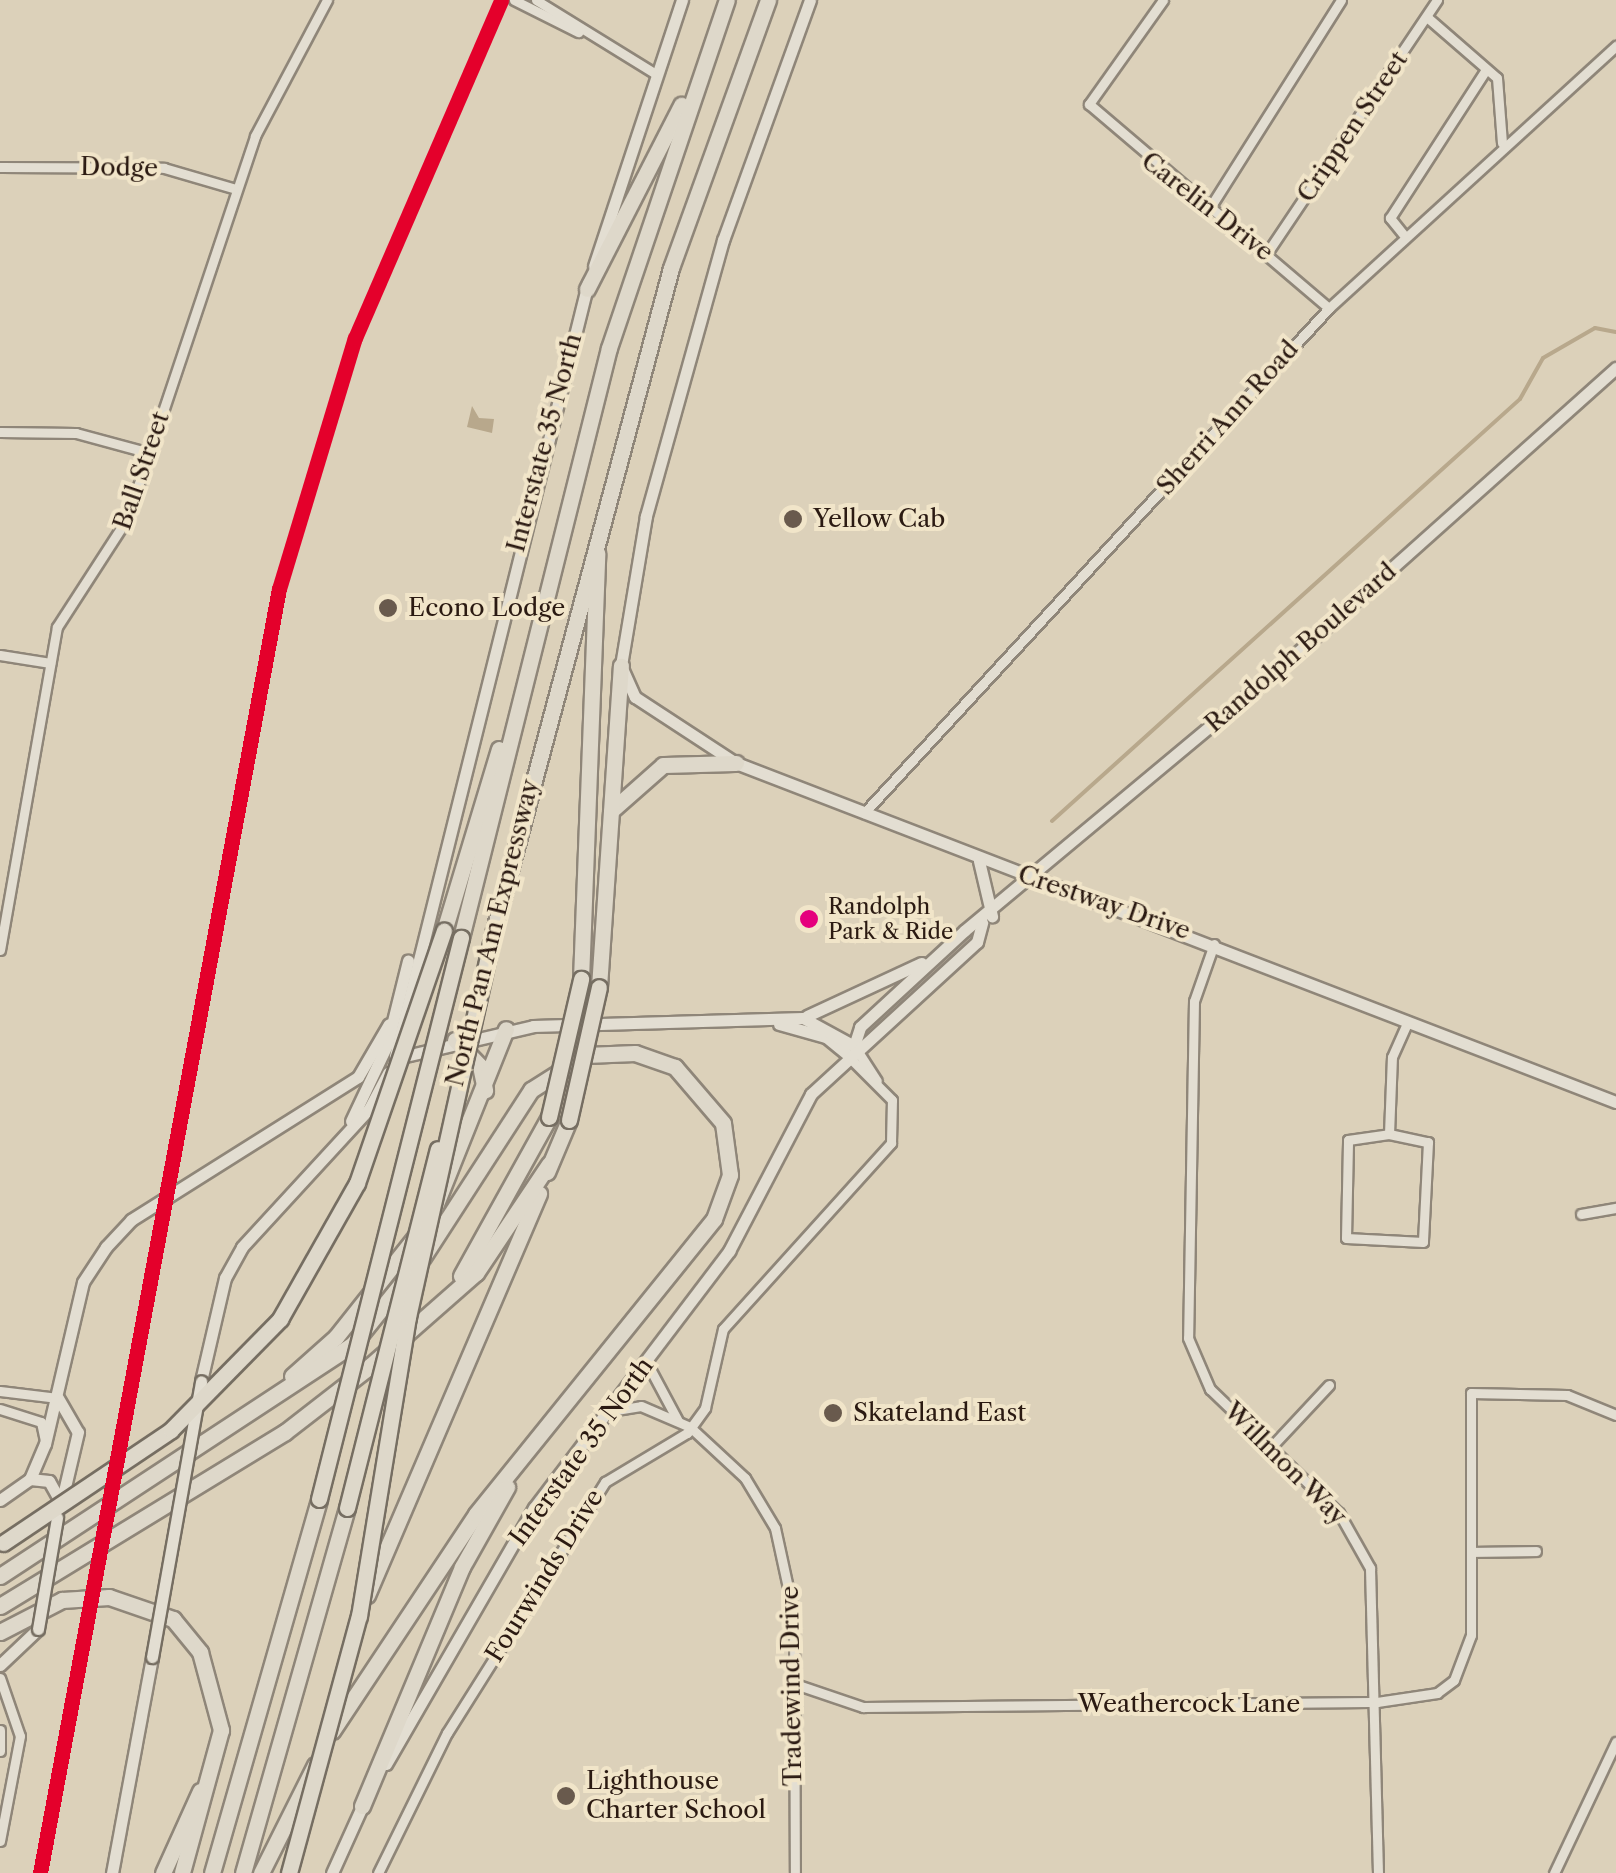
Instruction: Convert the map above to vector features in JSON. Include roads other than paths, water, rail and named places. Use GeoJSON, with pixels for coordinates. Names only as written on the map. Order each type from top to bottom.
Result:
{"type":"FeatureCollection","features":[{"type":"Feature","properties":{"kind":"highway","name":"North Pan Am Expressway"},"geometry":{"type":"LineString","coordinates":[[212,1873],[319,1500],[609,348],[692,89],[727,0]]}},
{"type":"Feature","properties":{"kind":"highway","name":"North Pan Am Expressway"},"geometry":{"type":"LineString","coordinates":[[243,1873],[318,1620],[598,528],[682,230],[768,0]]}},
{"type":"Feature","properties":{"kind":"highway"},"geometry":{"type":"LineString","coordinates":[[587,289],[658,136],[692,89]]}},
{"type":"Feature","properties":{"kind":"highway"},"geometry":{"type":"LineString","coordinates":[[426,1317],[507,1206],[549,1117],[581,979],[598,528]]}},
{"type":"Feature","properties":{"kind":"highway"},"geometry":{"type":"LineString","coordinates":[[1,1544],[171,1430],[280,1319],[357,1184],[444,931],[545,607]]}},
{"type":"Feature","properties":{"kind":"highway"},"geometry":{"type":"LineString","coordinates":[[359,1616],[569,1120],[599,987],[620,666]]}},
{"type":"Feature","properties":{"kind":"highway"},"geometry":{"type":"LineString","coordinates":[[609,815],[632,783],[663,765],[736,763]]}},
{"type":"Feature","properties":{"kind":"highway"},"geometry":{"type":"LineString","coordinates":[[289,1873],[359,1616],[408,1317],[494,930]]}},
{"type":"Feature","properties":{"kind":"highway"},"geometry":{"type":"LineString","coordinates":[[245,1419],[336,1337],[438,1206],[486,1092],[506,1029]]}},
{"type":"Feature","properties":{"kind":"highway"},"geometry":{"type":"LineString","coordinates":[[455,1040],[480,1066],[486,1092]]}},
{"type":"Feature","properties":{"kind":"highway"},"geometry":{"type":"LineString","coordinates":[[0,1576],[156,1479],[352,1344],[421,1260],[531,1090],[586,1054],[648,1055],[690,1078],[716,1109],[727,1136],[727,1192],[695,1246],[526,1450],[355,1690],[261,1873]]}},
{"type":"Feature","properties":{"kind":"highway"},"geometry":{"type":"LineString","coordinates":[[0,1606],[284,1432],[476,1273],[549,1164]]}},
{"type":"Feature","properties":{"kind":"highway"},"geometry":{"type":"LineString","coordinates":[[362,1806],[462,1567],[526,1450]]}},
{"type":"Feature","properties":{"kind":"highway"},"geometry":{"type":"LineString","coordinates":[[0,1567],[156,1479]]}},
{"type":"Feature","properties":{"kind":"highway"},"geometry":{"type":"LineString","coordinates":[[0,1632],[62,1600],[142,1603],[172,1619],[200,1652],[221,1730],[182,1873]]}},
{"type":"Feature","properties":{"kind":"highway"},"geometry":{"type":"LineString","coordinates":[[163,1873],[221,1730]]}},
{"type":"Feature","properties":{"kind":"main road","name":"Interstate 35 North"},"geometry":{"type":"LineString","coordinates":[[112,1873],[201,1382],[224,1278],[242,1247],[344,1134],[394,1060],[430,893],[587,289],[654,73],[682,0]]}},
{"type":"Feature","properties":{"kind":"main road"},"geometry":{"type":"LineString","coordinates":[[620,666],[639,547],[698,317],[810,0]]}},
{"type":"Feature","properties":{"kind":"main road","name":"Randolph Boulevard"},"geometry":{"type":"LineString","coordinates":[[851,1054],[860,1027],[950,944],[987,920],[1616,368]]}},
{"type":"Feature","properties":{"kind":"main road","name":"Crestway Drive"},"geometry":{"type":"LineString","coordinates":[[620,666],[646,710],[736,763],[979,861],[1035,877],[1214,942],[1616,1102]]}},
{"type":"Feature","properties":{"kind":"main road"},"geometry":{"type":"LineString","coordinates":[[979,861],[987,920]]}},
{"type":"Feature","properties":{"kind":"main road","name":"Interstate 35 North"},"geometry":{"type":"LineString","coordinates":[[344,1134],[389,1024],[430,893]]}},
{"type":"Feature","properties":{"kind":"main road","name":"Randolph Boulevard"},"geometry":{"type":"LineString","coordinates":[[851,1054],[977,942],[987,920]]}},
{"type":"Feature","properties":{"kind":"main road"},"geometry":{"type":"LineString","coordinates":[[394,1060],[455,1040],[506,1029],[803,1018],[892,982],[950,944]]}},
{"type":"Feature","properties":{"kind":"main road"},"geometry":{"type":"LineString","coordinates":[[803,1018],[851,1054]]}},
{"type":"Feature","properties":{"kind":"main road"},"geometry":{"type":"LineString","coordinates":[[775,1022],[826,1036],[851,1054]]}},
{"type":"Feature","properties":{"kind":"main road"},"geometry":{"type":"LineString","coordinates":[[0,1500],[30,1479],[46,1444],[83,1282],[118,1233],[336,1094],[368,1064],[389,1024]]}},
{"type":"Feature","properties":{"kind":"main road","name":"Interstate 35 North"},"geometry":{"type":"LineString","coordinates":[[332,1873],[362,1806],[534,1508],[729,1252],[795,1117],[827,1075],[851,1054]]}},
{"type":"Feature","properties":{"kind":"main road"},"geometry":{"type":"LineString","coordinates":[[0,1665],[38,1628],[78,1432],[58,1398]]}},
{"type":"Feature","properties":{"kind":"main road"},"geometry":{"type":"LineString","coordinates":[[30,1479],[50,1481],[61,1504]]}},
{"type":"Feature","properties":{"kind":"street","name":"Ball Street"},"geometry":{"type":"LineString","coordinates":[[0,950],[50,663],[62,615],[121,534],[236,189],[326,0]]}},
{"type":"Feature","properties":{"kind":"street"},"geometry":{"type":"LineString","coordinates":[[514,0],[654,73]]}},
{"type":"Feature","properties":{"kind":"street"},"geometry":{"type":"LineString","coordinates":[[536,0],[586,35]]}},
{"type":"Feature","properties":{"kind":"street","name":"Carelin Drive"},"geometry":{"type":"LineString","coordinates":[[1163,0],[1089,104],[1328,308]]}},
{"type":"Feature","properties":{"kind":"street"},"geometry":{"type":"LineString","coordinates":[[1209,209],[1341,0]]}},
{"type":"Feature","properties":{"kind":"street","name":"Crippen Street"},"geometry":{"type":"LineString","coordinates":[[1267,252],[1437,0]]}},
{"type":"Feature","properties":{"kind":"street"},"geometry":{"type":"LineString","coordinates":[[1428,18],[1466,44],[1485,71],[1497,78],[1502,143]]}},
{"type":"Feature","properties":{"kind":"street","name":"Sherri Ann Road"},"geometry":{"type":"LineString","coordinates":[[864,812],[1328,308],[1502,143],[1616,46]]}},
{"type":"Feature","properties":{"kind":"street"},"geometry":{"type":"LineString","coordinates":[[1403,234],[1390,218],[1485,71]]}},
{"type":"Feature","properties":{"kind":"street","name":"Dodge"},"geometry":{"type":"LineString","coordinates":[[0,166],[164,168],[236,189]]}},
{"type":"Feature","properties":{"kind":"street"},"geometry":{"type":"LineString","coordinates":[[0,432],[76,432],[150,453]]}},
{"type":"Feature","properties":{"kind":"street"},"geometry":{"type":"LineString","coordinates":[[0,656],[50,663]]}},
{"type":"Feature","properties":{"kind":"street","name":"Willmon Way"},"geometry":{"type":"LineString","coordinates":[[1214,942],[1195,987],[1186,1326],[1210,1389],[1339,1513],[1364,1553],[1376,1598],[1378,1873]]}},
{"type":"Feature","properties":{"kind":"street"},"geometry":{"type":"LineString","coordinates":[[1390,1134],[1392,1057],[1408,1021]]}},
{"type":"Feature","properties":{"kind":"street"},"geometry":{"type":"LineString","coordinates":[[851,1054],[866,1074],[878,1081]]}},
{"type":"Feature","properties":{"kind":"street"},"geometry":{"type":"LineString","coordinates":[[690,1427],[705,1408],[723,1330],[892,1143],[896,1113],[878,1081],[851,1054]]}},
{"type":"Feature","properties":{"kind":"street"},"geometry":{"type":"LineString","coordinates":[[827,1075],[866,1074]]}},
{"type":"Feature","properties":{"kind":"street"},"geometry":{"type":"LineString","coordinates":[[1390,1134],[1428,1142],[1423,1242],[1346,1238],[1348,1140],[1390,1134]]}},
{"type":"Feature","properties":{"kind":"street"},"geometry":{"type":"LineString","coordinates":[[1581,1214],[1616,1208]]}},
{"type":"Feature","properties":{"kind":"street"},"geometry":{"type":"LineString","coordinates":[[647,1362],[678,1421]]}},
{"type":"Feature","properties":{"kind":"street"},"geometry":{"type":"LineString","coordinates":[[1271,1448],[1329,1385]]}},
{"type":"Feature","properties":{"kind":"street"},"geometry":{"type":"LineString","coordinates":[[0,1391],[58,1398]]}},
{"type":"Feature","properties":{"kind":"street","name":"Weathercock Lane"},"geometry":{"type":"LineString","coordinates":[[792,1683],[863,1706],[1378,1702],[1419,1698],[1454,1680],[1471,1636],[1471,1393],[1567,1395],[1616,1415]]}},
{"type":"Feature","properties":{"kind":"street","name":"Tradewind Drive"},"geometry":{"type":"LineString","coordinates":[[608,1412],[640,1406],[690,1427],[746,1478],[776,1528],[792,1597],[796,1873]]}},
{"type":"Feature","properties":{"kind":"street"},"geometry":{"type":"LineString","coordinates":[[0,1409],[40,1422],[46,1444]]}},
{"type":"Feature","properties":{"kind":"street","name":"Fourwinds Drive"},"geometry":{"type":"LineString","coordinates":[[378,1873],[446,1734],[605,1482],[690,1427]]}},
{"type":"Feature","properties":{"kind":"street"},"geometry":{"type":"LineString","coordinates":[[1473,1552],[1536,1552]]}},
{"type":"Feature","properties":{"kind":"street"},"geometry":{"type":"LineString","coordinates":[[0,1678],[20,1736],[0,1840]]}},
{"type":"Feature","properties":{"kind":"street"},"geometry":{"type":"LineString","coordinates":[[0,1730],[0,1751]]}},
{"type":"Feature","properties":{"kind":"street"},"geometry":{"type":"LineString","coordinates":[[1554,1873],[1616,1742]]}},
{"type":"Feature","properties":{"kind":"waterway"},"geometry":{"type":"LineString","coordinates":[[1052,821],[1520,399],[1543,358],[1595,328],[1616,332]]}},
{"type":"Feature","properties":{"kind":"place","name":"Yellow Cab"},"geometry":{"type":"Point","coordinates":[793,519]}},
{"type":"Feature","properties":{"kind":"place","name":"Econo Lodge"},"geometry":{"type":"Point","coordinates":[388,608]}},
{"type":"Feature","properties":{"kind":"place","name":"Randolph Park & Ride"},"geometry":{"type":"Point","coordinates":[809,919]}},
{"type":"Feature","properties":{"kind":"place","name":"Skateland East"},"geometry":{"type":"Point","coordinates":[833,1413]}},
{"type":"Feature","properties":{"kind":"place","name":"Lighthouse Charter School"},"geometry":{"type":"Point","coordinates":[566,1796]}}]}
